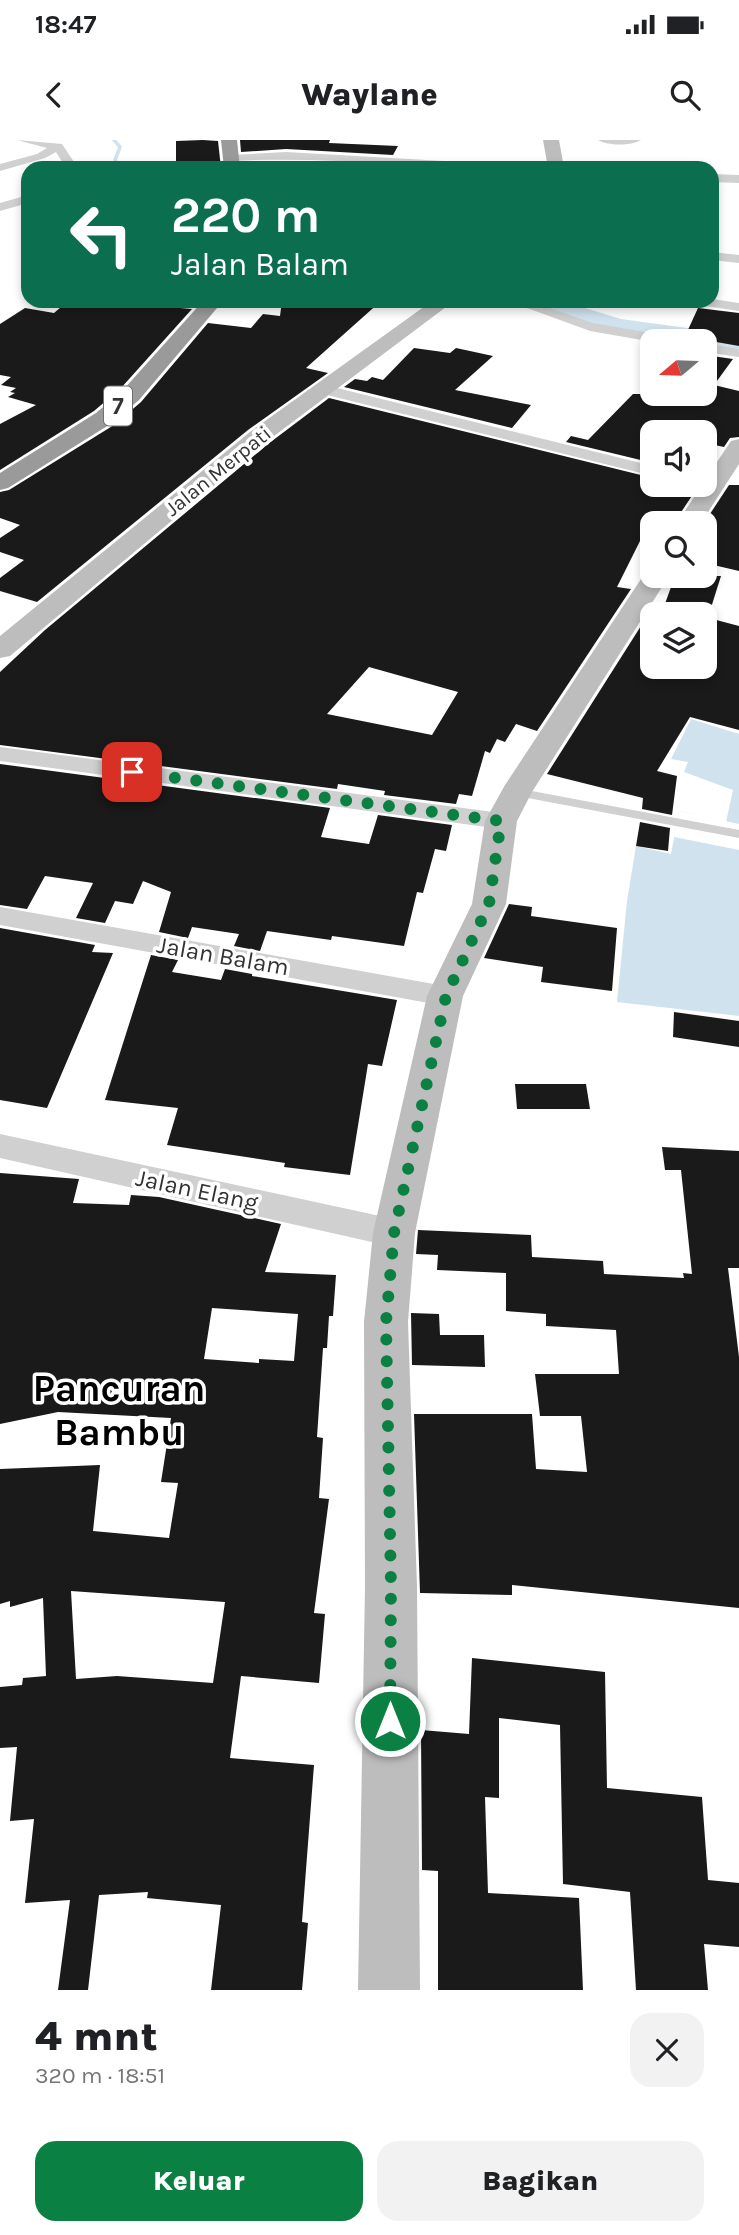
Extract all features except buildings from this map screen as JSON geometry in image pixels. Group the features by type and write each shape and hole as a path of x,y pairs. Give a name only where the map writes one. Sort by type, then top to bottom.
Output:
{"highway":[{"path":"229,140 232,161"},
{"name":"7","path":"0,483 104,418 131,395 207,308"}],"main road":[{"path":"551,140 555,161"},
{"name":"Jalan Merpati","path":"0,650 321,389 434,308"},
{"path":"717,475 739,446"},
{"path":"389,1990 391,1587 386,1322 394,1233 446,996 489,904 508,806 648,588"}],"street":[{"path":"23,140 58,146 68,161"},
{"path":"604,140 635,140"},
{"path":"4,165 41,156 58,146"},
{"path":"246,161 286,155 391,161"},
{"path":"719,178 739,179"},
{"path":"0,207 21,201"},
{"path":"719,257 739,259"},
{"path":"719,304 739,307"},
{"path":"535,308 590,327 640,335"},
{"path":"718,350 739,354"},
{"path":"321,389 640,468"},
{"path":"0,754 508,806"},
{"name":"Jalan Balam","path":"0,916 446,996"},
{"name":"Jalan Elang","path":"0,1146 394,1233"}],"lane":[{"path":"508,806 739,834"}],"water":[{"path":"691,719 739,734 739,1016 617,1002 627,901 636,846 671,854 679,811 726,822 733,790 684,772 688,762 671,759"}],"pier":[{"path":"679,811 739,824 739,850 674,837"}],"waterway":[{"path":"114,140 120,147 116,161"},
{"path":"556,308 618,327 739,344"}],"district":[{"name":"Pancuran Bambu","path":"119,1410"}],"route":[{"path":"132,772 501,821 489,904 446,996 394,1233 386,1322 391,1587 390,1721"}]}
